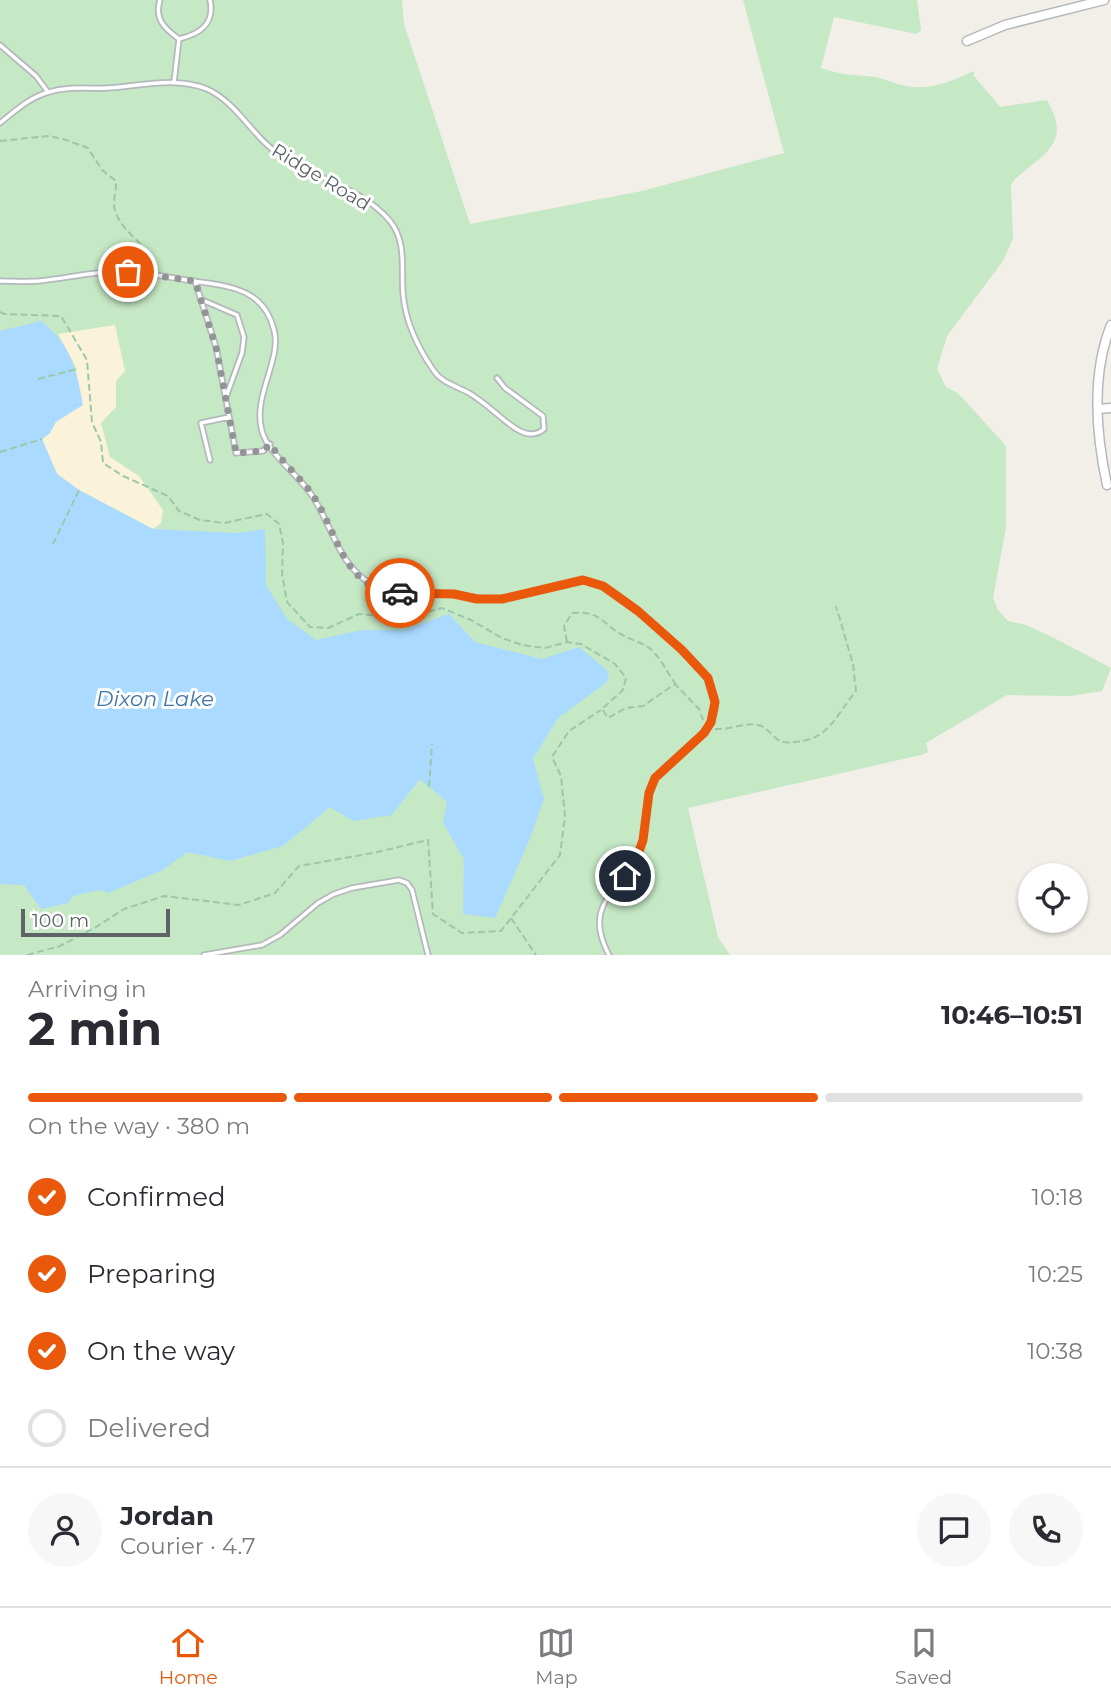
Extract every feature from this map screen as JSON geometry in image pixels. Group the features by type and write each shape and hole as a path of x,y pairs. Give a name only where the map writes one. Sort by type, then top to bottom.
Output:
{"street":[{"path":"967,41 1005,25 1104,0"},
{"path":"1107,485 1098,443 1098,409 1100,365 1111,325"},
{"path":"1098,409 1111,408"}],"lane":[{"path":"160,0 158,15 161,23 179,40"},
{"path":"179,40 200,32 207,26 212,9 210,0"},
{"path":"174,82 179,40"},
{"path":"0,45 36,76 48,92"},
{"name":"Ridge Road","path":"0,123 27,101 67,88 107,88 174,82 206,89 226,101 257,136 281,156 361,196 390,222 404,260 402,294 412,333 435,373 446,382 471,394 514,428 530,435 538,435 544,429 543,416 505,388 497,378"},
{"path":"0,281 36,281 96,273 128,272 235,286 258,300 269,315 275,332 275,343 260,407 262,433 313,495 349,567 379,589 393,593 454,594 477,599 502,599 583,580 603,586 638,611 682,650 708,678 715,702 711,722 655,778 649,793 643,840 636,860 602,907 601,932 609,955"},
{"path":"195,281 216,347 236,453 263,451 270,444"},
{"path":"200,299 237,315 244,337 242,353 225,399"},
{"path":"210,460 201,423 229,416"},
{"path":"204,955 262,945 280,935 334,894 399,880 407,883 412,890 428,954"}],"path":[{"path":"0,141 48,136 88,148 102,170 116,181 117,191 113,201 116,214 153,260 155,275"},
{"path":"38,379 77,369"},
{"path":"0,452 42,439"},
{"path":"53,544 79,490"},
{"path":"707,728 730,730 756,724 788,743 816,738 832,725 856,691 853,664 836,606"},
{"path":"567,642 564,626 572,613 582,612 598,616 618,632 649,648 675,684"},
{"path":"27,955 60,946 124,909 164,895 239,905 275,893 299,866 428,840 432,914 462,933 501,931 560,855 565,816 561,776 552,757 569,731 602,709"},
{"path":"429,786 432,744"},
{"path":"511,917 536,955"}],"green space":[{"path":"0,0 402,0 404,24 470,224 642,191 784,153 743,0 917,0 921,30 917,34 834,17 821,68 915,87 941,84 974,71 974,76 1000,107 1047,100 1052,111 1057,129 1053,144 1011,185 1013,238 1003,261 947,336 937,369 946,387 958,393 1006,446 1006,528 993,598 998,610 1008,621 1026,625 1111,668 1102,691 1071,696 1007,695 926,743 928,752 921,755 688,808 718,937 730,955 0,955"}],"sand":[{"path":"115,325 125,371 116,381 116,407 101,423 110,457 139,476 163,510 161,523 153,529 79,490 57,474 42,439 50,433 77,369 58,334"}],"water":[{"name":"Dixon Lake","path":"41,321 59,339 71,358 83,405 56,422 50,433 42,439 57,474 79,490 153,529 237,533 265,529 266,585 287,619 316,640 362,630 404,630 449,614 475,642 542,659 579,647 609,672 607,682 558,718 533,759 544,799 529,841 495,918 463,914 464,859 443,823 447,802 420,779 392,815 353,821 330,807 283,846 230,861 187,852 163,870 108,893 99,890 73,896 68,903 41,909 24,885 0,884 0,331"}],"way so far":[{"path":"128,272 195,281 216,347 236,453 263,451 270,444 313,495 349,567 379,589 400,593"}],"route":[{"path":"400,593 454,594 477,599 502,599 583,580 603,586 638,611 682,650 708,678 715,695 711,722 704,733 655,778 649,793 643,840 636,860 625,876"}]}
